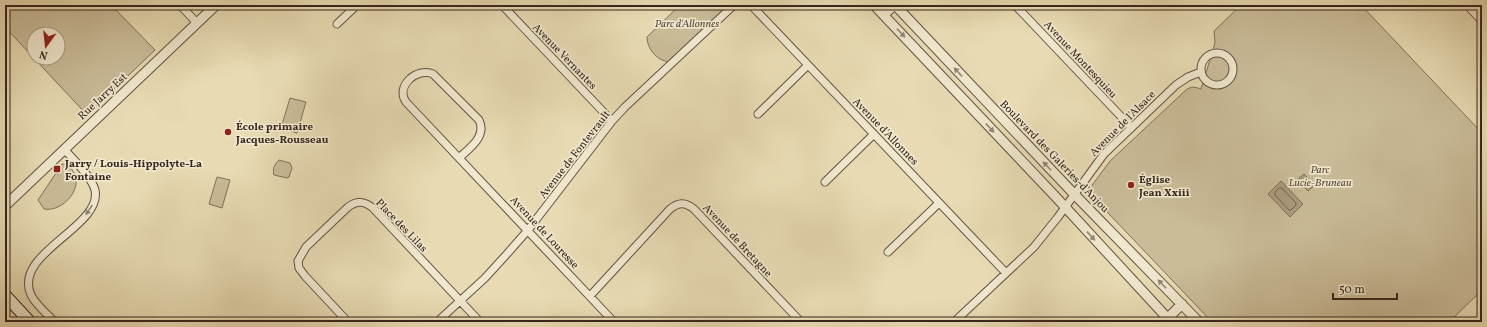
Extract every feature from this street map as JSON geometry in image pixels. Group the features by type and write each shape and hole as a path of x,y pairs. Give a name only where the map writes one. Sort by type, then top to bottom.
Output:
{"main road":[{"path":"5,295 30,322"}],"street":[{"path":"180,5 197,23"},
{"name":"Rue Jarry Est","path":"5,206 216,5"},
{"path":"337,24 357,5"},
{"name":"Avenue Vernantes","path":"502,5 612,121"},
{"name":"Avenue de Fontevrault","path":"437,322 485,278 528,230 612,121 625,107 734,5"},
{"name":"Avenue d'Allonnes","path":"751,5 1006,273"},
{"path":"874,5 1169,320 1182,304"},
{"path":"884,16 896,5"},
{"name":"Boulevard des Galeries-d'Anjou","path":"896,5 1074,194 1199,322"},
{"name":"Avenue Montesquieu","path":"1015,5 1131,127"},
{"path":"1467,5 1482,21"},
{"path":"1211,54 1222,54 1227,56 1233,65 1232,75 1226,83 1220,85 1214,85 1206,81 1201,72 1202,61 1211,54"},
{"path":"758,114 808,65"},
{"name":"Avenue de Louresse","path":"460,158 479,138 482,125 479,120 433,74 427,72 416,74 404,87 404,99 614,322"},
{"name":"Avenue de l'Alsace","path":"954,322 1034,248 1104,154 1176,85 1188,77 1201,72"},
{"path":"825,182 874,134"},
{"path":"55,322 37,303 31,294 29,274 38,261 91,210 96,193 93,183 64,149"},
{"name":"Place des Lilas","path":"348,322 305,276 299,268 298,261 306,247 351,204 360,201 373,208 460,301"},
{"name":"Avenue de Bretagne","path":"590,296 670,210 675,205 682,203 689,205 694,209 801,322"},
{"path":"888,252 940,203"},
{"path":"460,301 480,322"}],"green space":[{"path":"5,5 111,5 155,50 87,115 41,66 66,66 66,26 26,26 26,50 5,27"},
{"name":"Parc d'Allonnes","path":"680,5 731,5 672,64 661,60 652,52 647,37"},
{"name":"Parc Lucie-Bruneau","path":"1241,5 1361,5 1482,133 1482,290 1449,322 1212,322 1089,193 1090,188 1110,161 1186,90 1193,87 1201,89 1215,43 1214,31"},
{"path":"290,98 306,102 297,133 281,128"},
{"path":"279,160 290,163 292,168 289,177 287,178 274,175 274,167"},
{"path":"62,164 66,164 73,171 76,179 72,195 59,206 52,209 44,209 38,200 56,173 58,174"},
{"path":"217,177 230,180 222,208 209,204"}],"water":[{"path":"1304,174 1315,185 1308,191 1297,180"},
{"path":"1281,181 1303,204 1290,217 1268,194"}],"place":[{"name":"École primaire Jacques-Rousseau","path":"228,132"},
{"name":"Jarry / Louis-Hippolyte-La Fontaine","path":"57,169"},
{"name":"Église Jean Xxiii","path":"1131,185"}]}
